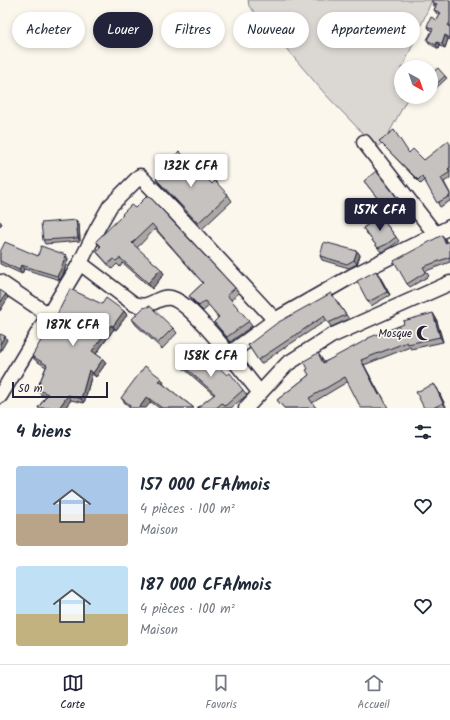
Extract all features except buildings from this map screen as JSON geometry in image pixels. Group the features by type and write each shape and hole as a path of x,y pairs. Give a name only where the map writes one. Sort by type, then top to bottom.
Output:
{"street":[{"path":"364,142 436,235"},
{"path":"0,396 80,262 110,206 140,176 275,320"},
{"path":"229,354 275,320 352,276 450,227"},
{"path":"80,262 134,304 140,306 149,305 161,298 173,298 184,305 198,318 260,393"},
{"path":"0,282 49,315"},
{"path":"246,408 287,364 331,336 450,284"}],"shaded area":[{"path":"248,0 432,0 420,28 420,12 317,12 317,48 411,48 406,60 394,60 394,104 404,104 388,135 377,148 326,95 286,48 309,48 309,12 254,12 249,6"}],"place":[{"name":"Mosque","path":"424,333"}]}
